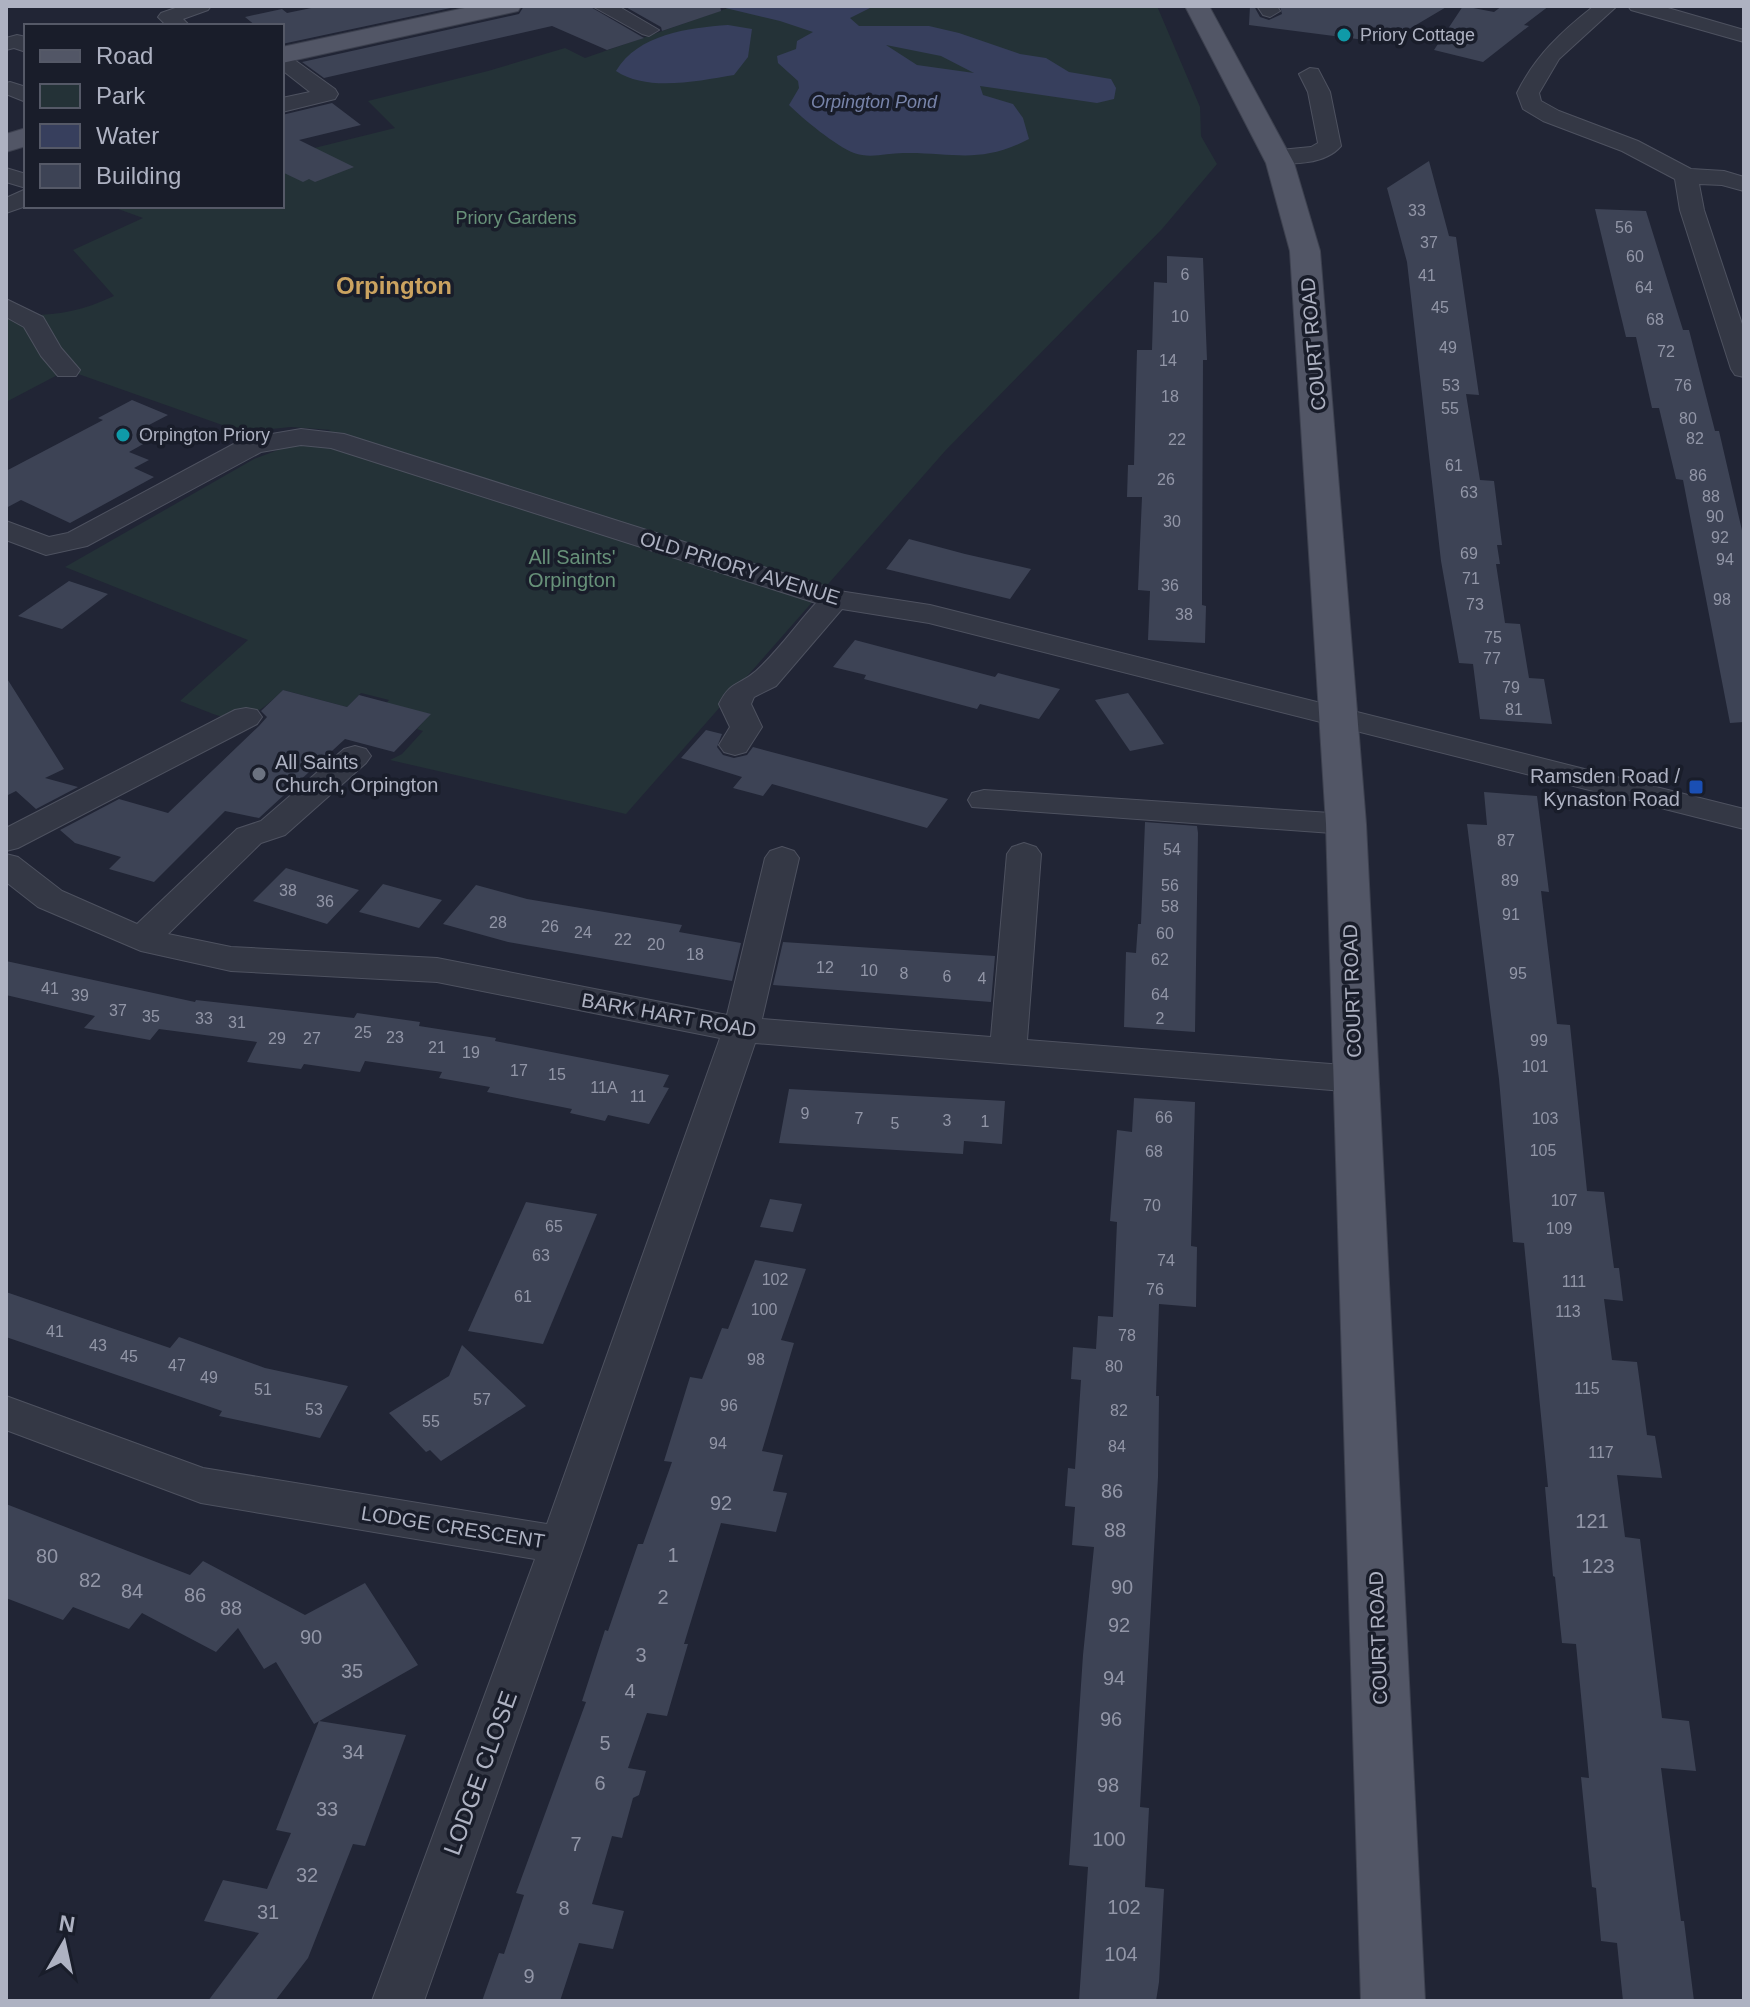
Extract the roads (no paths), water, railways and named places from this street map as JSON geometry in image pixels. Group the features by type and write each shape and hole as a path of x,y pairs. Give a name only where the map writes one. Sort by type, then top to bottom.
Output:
{"main road":[{"path":"284,58 509,6"},
{"name":"COURT ROAD","path":"1197,6 1277,156 1296,209 1305,251 1346,824 1393,2001"}],"street":[{"path":"177,24 168,17 201,6"},
{"path":"602,6 649,30"},
{"path":"1607,6 1563,41 1542,63 1528,93 1531,104 1551,116 1630,146 1686,176 1724,178 1744,184"},
{"path":"1638,6 1744,36"},
{"path":"284,60 327,94 284,105"},
{"path":"1277,156 1316,154 1330,146 1319,82"},
{"path":"1686,176 1692,210 1744,369"},
{"path":"8,308 34,322 50,351 67,370"},
{"name":"OLD PRIORY AVENUE","path":"12,539 46,546 77,540 253,445 276,439 316,437 334,440 835,599 930,614 1744,819"},
{"path":"735,745 746,727 735,704 741,691 765,679 835,599"},
{"path":"6,841 246,717"},
{"path":"141,940 249,836 273,828 355,756"},
{"path":"984,800 1346,824"},
{"path":"1008,1053 1024,854"},
{"name":"LODGE CRESCENT","path":"6,1413 201,1485 562,1545 741,1030 782,858"},
{"name":"BARK HART ROAD","path":"6,865 50,899 141,940 231,959 437,970 741,1030 1356,1079"},
{"name":"LODGE CLOSE","path":"398,2001 562,1545"}],"water":[{"name":"Orpington Pond","path":"717,6 874,6 850,18 859,26 929,26 1020,54 1046,58 1069,72 1111,79 1116,88 1114,99 1097,103 980,86 983,95 1013,104 1023,118 1029,139 981,155 860,155 829,138 789,105 799,88 798,81 778,63 777,56 796,49 797,41 813,32","holes":["886,45 941,56 974,73 917,65"]},
{"path":"728,25 752,29 748,57 734,75 657,83 616,71 637,49 665,35"}],"place":[{"name":"Priory Cottage","path":"1344,35"},
{"name":"Orpington Priory","path":"123,435"},
{"name":"All Saints Church, Orpington","path":"259,774"},
{"name":"Ramsden Road / Kynaston Road","path":"1696,787"}],"district":[{"name":"Orpington","path":"394,285"}],"park label":[{"name":"Priory Gardens","path":"516,218"},
{"name":"All Saints' Orpington","path":"572,568"}]}
